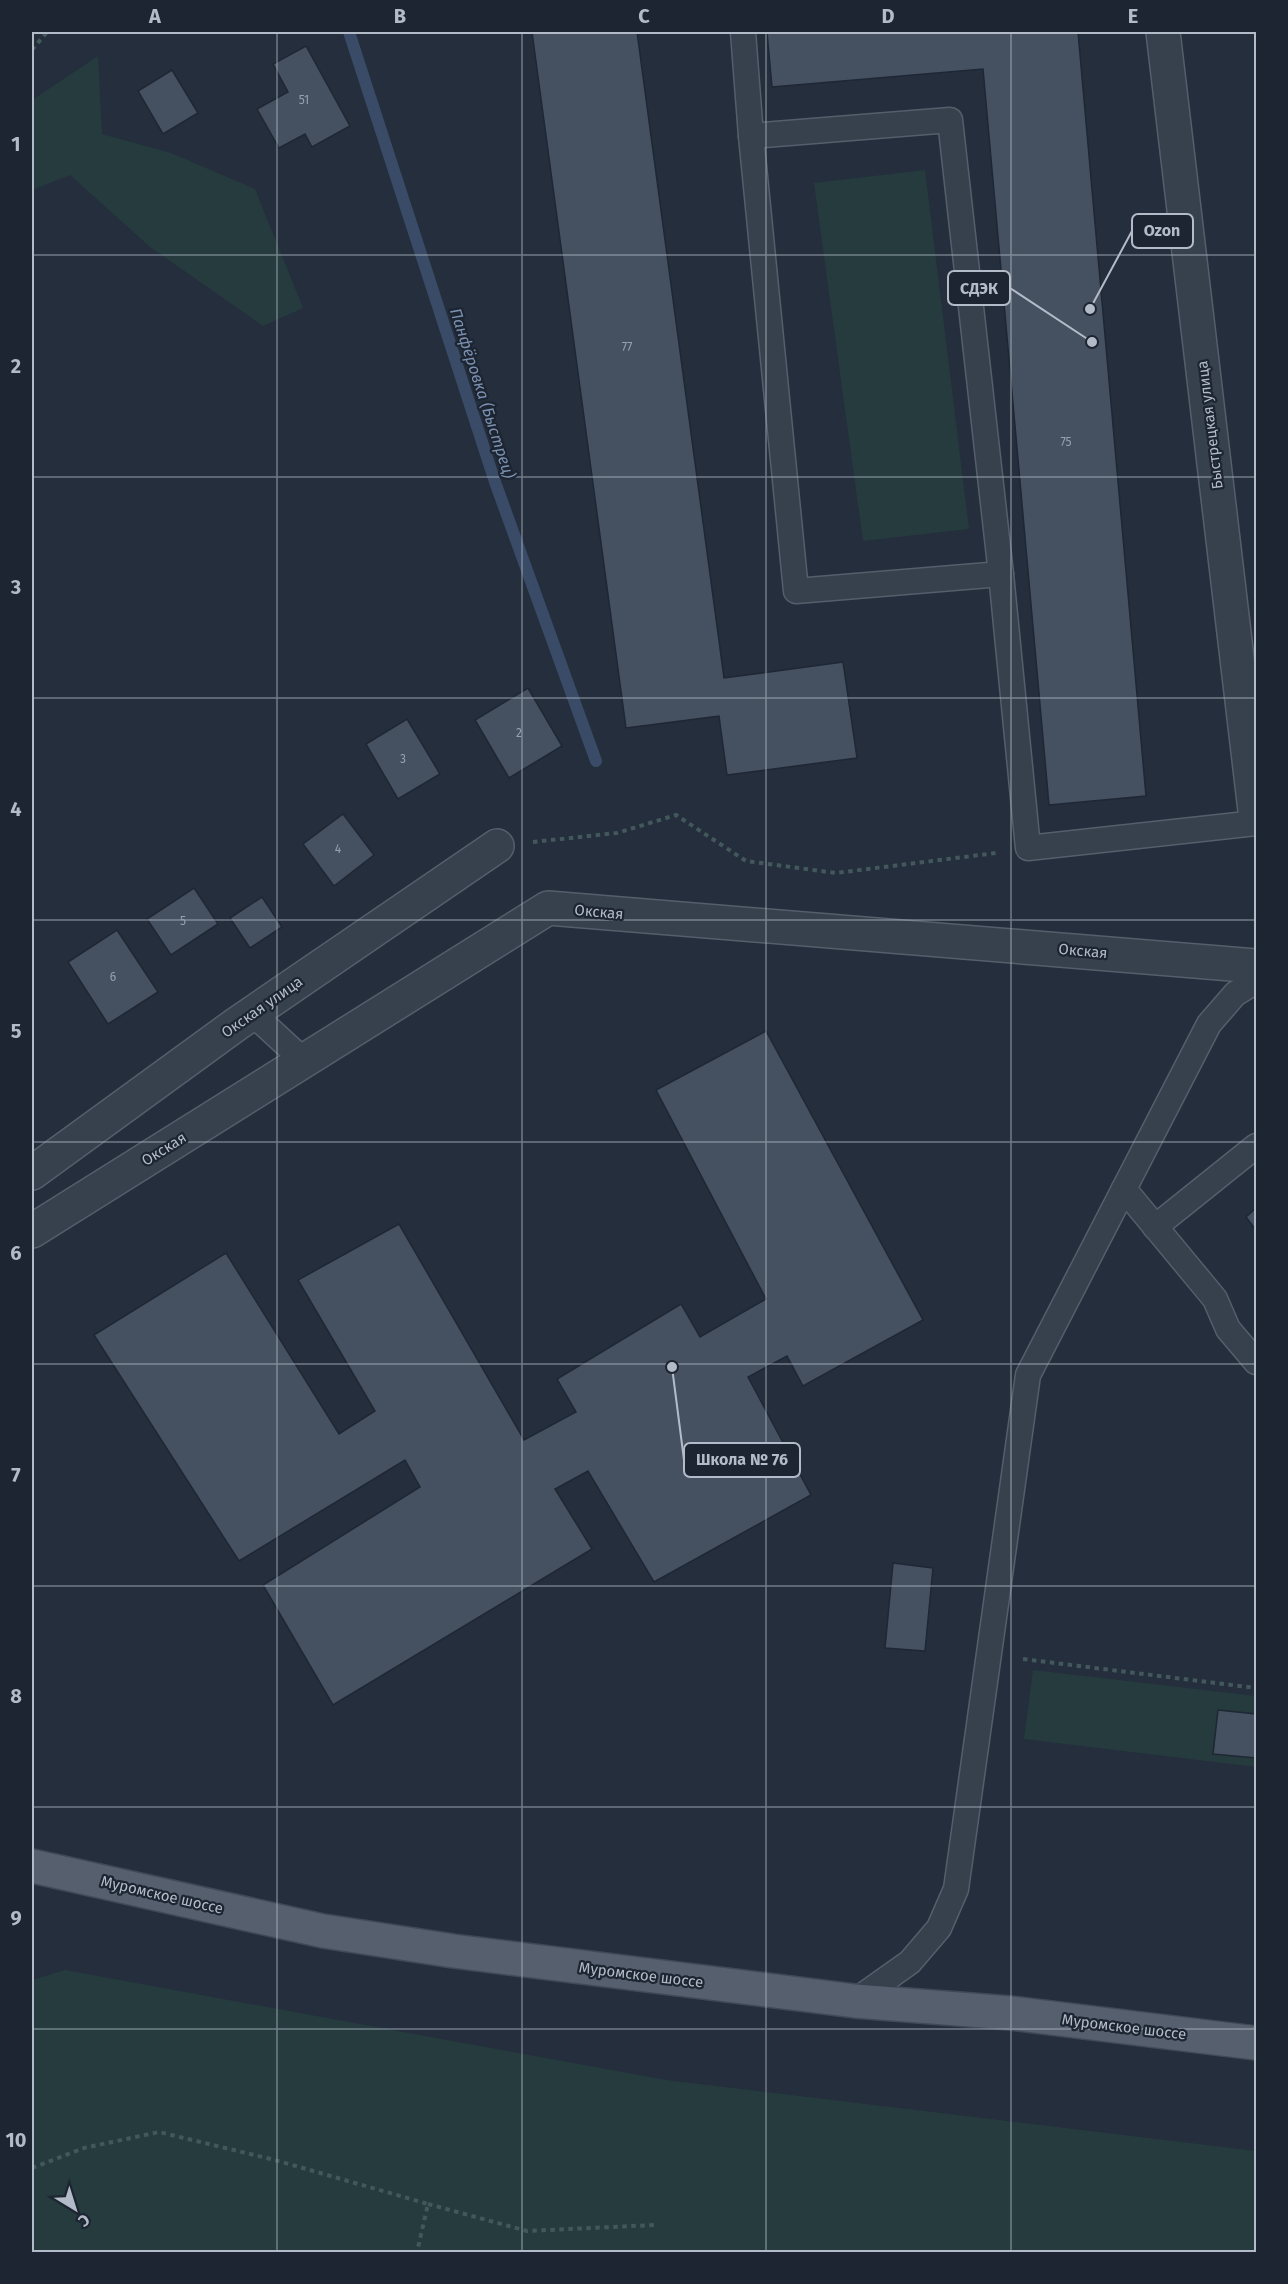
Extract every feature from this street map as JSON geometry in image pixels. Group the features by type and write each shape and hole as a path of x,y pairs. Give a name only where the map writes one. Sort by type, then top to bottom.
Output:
{"main road":[{"name":"Муромское шоссе","path":"32,1866 324,1931 500,1957 855,2001 1010,2013 1257,2043"}],"street":[{"name":"Быстрецкая улица","path":"1163,32 1257,821"},
{"name":"Окская улица","path":"32,1173 252,1013 497,846"},
{"name":"Окская","path":"32,1232 548,908 1257,966"}],"lane":[{"path":"743,32 751,136 796,591 1001,574"},
{"path":"751,136 950,120 1001,574 1028,848 1257,821"},
{"path":"855,2001 910,1962 939,1928 956,1889 1028,1375 1209,1023 1235,994 1257,981"},
{"path":"252,1013 304,1061"},
{"path":"1155,1227 1257,1146"},
{"path":"1124,1189 1215,1299 1228,1329 1257,1362"}],"path":[{"path":"32,50 47,32"},
{"path":"497,846 617,833 676,815 746,861 836,873 1028,848"},
{"path":"1023,1659 1257,1688"},
{"path":"32,2168 84,2148 159,2132 275,2160 527,2231 654,2225"},
{"path":"417,2253 428,2204"}],"green space":[{"path":"98,56 102,134 171,153 255,189 303,308 263,326 150,247 70,175 32,190 32,100"},
{"path":"925,170 969,529 863,541 814,183"},
{"path":"1033,1670 1256,1696 1256,1767 1024,1739"},
{"path":"65,1970 666,2080 1256,2151 1256,2252 32,2252 32,1980"}],"building":[{"path":"532,32 637,32 724,678 843,662 857,758 727,775 719,716 626,728"},
{"path":"767,32 1078,32 1146,796 1049,805 983,69 772,87"},
{"path":"306,46 350,126 312,147 305,134 279,148 257,109 288,92 273,64"},
{"path":"172,70 198,113 163,134 138,91"},
{"path":"528,688 562,746 509,778 475,720"},
{"path":"407,719 440,774 398,799 366,744"},
{"path":"343,814 374,855 334,886 303,844"},
{"path":"194,888 218,924 171,955 147,919"},
{"path":"262,897 282,927 250,948 230,918"},
{"path":"117,930 158,992 108,1024 68,962"},
{"path":"766,1031 923,1320 803,1386 787,1356 748,1377 811,1495 654,1582 588,1471 555,1489 592,1549 333,1705 263,1585 420,1487 405,1460 239,1561 94,1335 226,1253 339,1434 375,1411 298,1280 399,1224 524,1440 576,1412 557,1379 681,1304 700,1337 766,1299 656,1090"},
{"path":"1256,1208 1256,1230 1246,1217"},
{"path":"893,1563 933,1568 925,1651 885,1648"},
{"path":"1218,1710 1256,1714 1256,1758 1213,1754"}],"waterway":[{"name":"Панфёровка (Быстрец)","path":"349,32 495,482 596,761"}],"place":[{"name":"Ozon","path":"1090,309"},
{"name":"СДЭК","path":"1092,342"},
{"name":"Школа № 76","path":"672,1367"}]}
